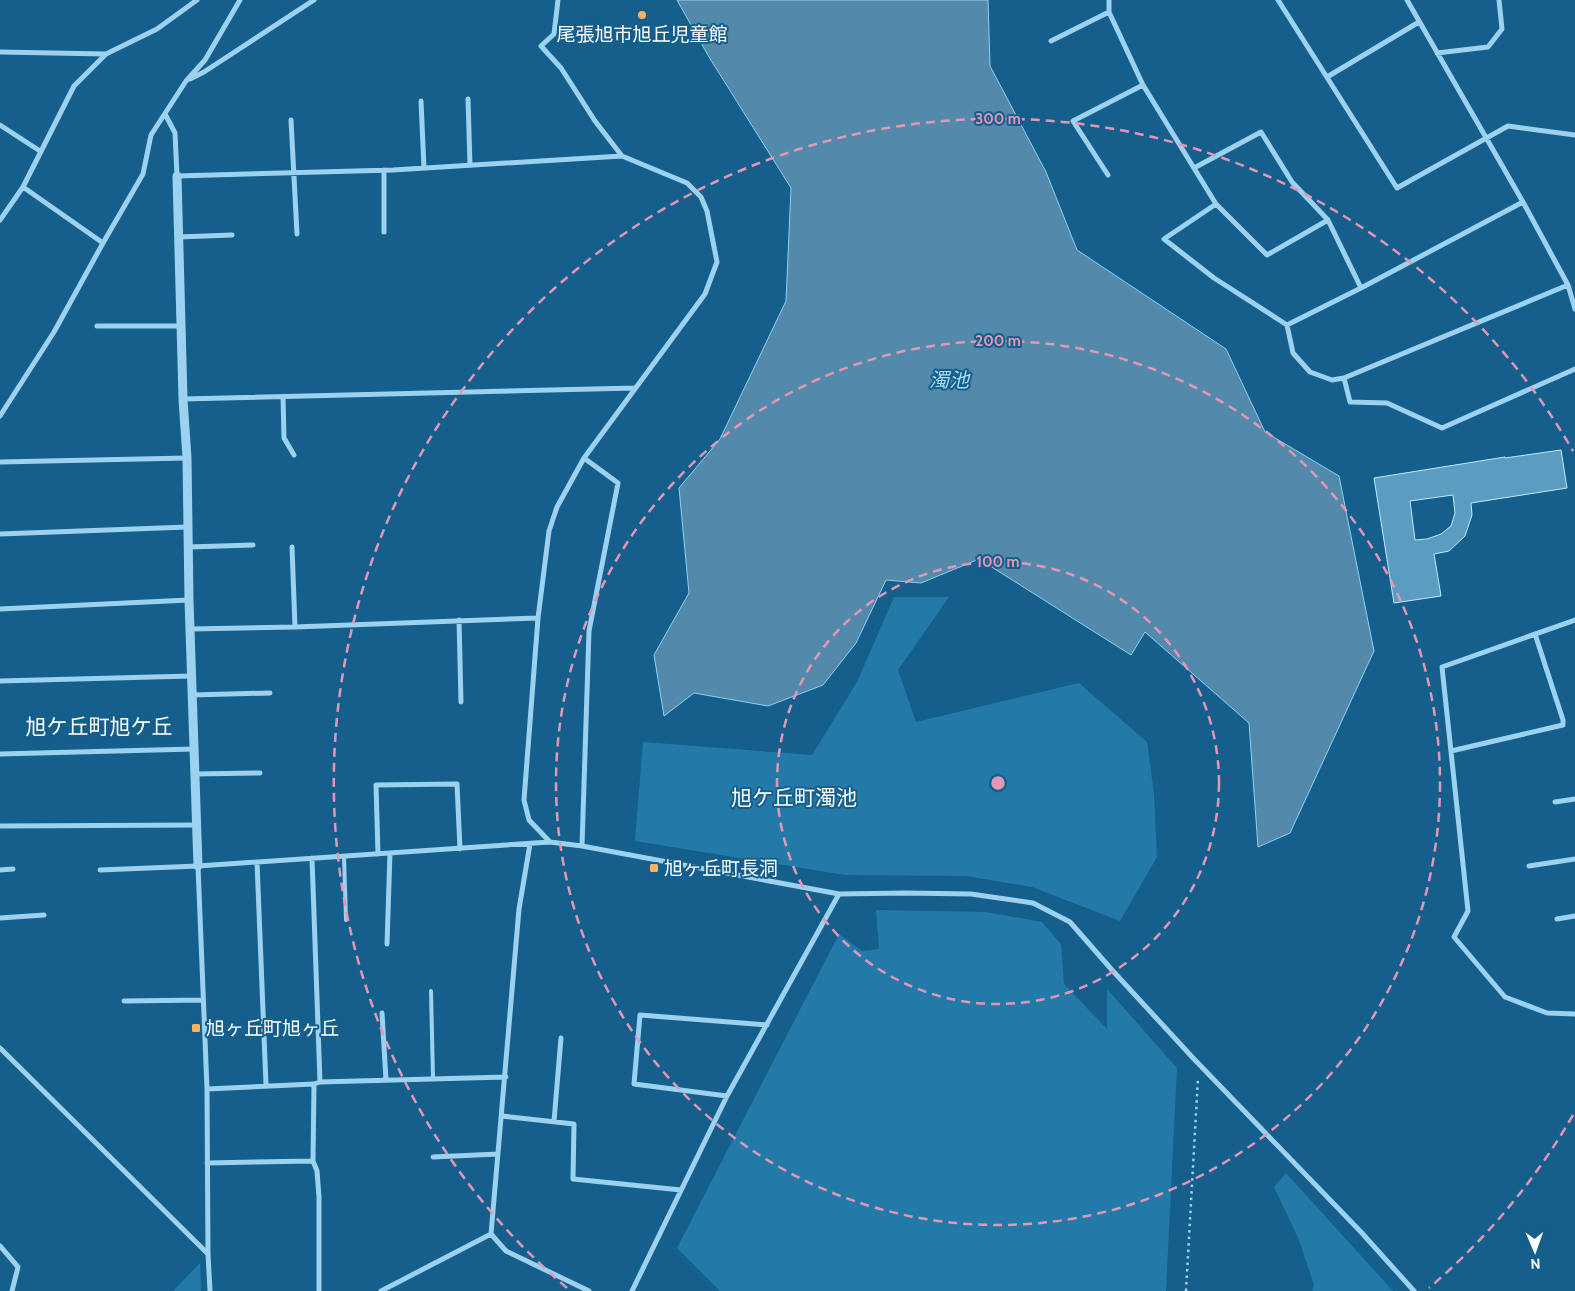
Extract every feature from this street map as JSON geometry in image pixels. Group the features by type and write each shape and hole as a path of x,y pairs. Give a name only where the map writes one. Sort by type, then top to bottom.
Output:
{"street":[{"path":"0,220 23,187 40,150 74,86 106,54 156,29 197,0"},
{"path":"0,416 54,332 102,243 143,174 151,135 186,81 205,60 240,0"},
{"path":"186,81 204,72 314,0"},
{"path":"558,0 554,34 541,46 561,68 595,121 622,156"},
{"path":"1109,0 1109,12 1143,85 1216,204 1268,255 1328,220"},
{"path":"1278,0 1397,188 1485,137 1508,126 1575,135"},
{"path":"1407,0 1568,285 1575,309"},
{"path":"1437,53 1488,48 1502,29 1499,0"},
{"path":"1051,41 1109,12"},
{"path":"1326,77 1419,22"},
{"path":"0,52 106,54"},
{"path":"1108,175 1073,121 1143,85"},
{"path":"468,99 470,165"},
{"path":"421,101 424,168"},
{"path":"164,114 175,133 177,176 183,399 187,458 187,548 191,676 207,1089 210,1291"},
{"path":"290,120 297,234"},
{"path":"0,125 40,150"},
{"path":"1194,168 1261,132 1292,182 1328,220 1361,288"},
{"path":"177,176 384,170 622,156 687,183 700,197 707,211 717,262 705,294 584,458 557,507 549,531 538,618 524,800 529,820 550,842"},
{"path":"384,170 384,232"},
{"path":"23,187 102,243"},
{"path":"1287,325 1361,288 1522,202"},
{"path":"1216,204 1164,239 1214,278 1287,325 1293,353 1310,372 1332,380 1344,378 1568,285"},
{"path":"178,237 232,235"},
{"path":"97,326 181,326"},
{"path":"1344,378 1350,402 1388,403 1442,428 1575,369"},
{"path":"183,399 635,388"},
{"path":"283,397 284,438 294,455"},
{"path":"0,462 187,458"},
{"path":"582,846 589,631 618,483 584,458"},
{"path":"0,534 187,527"},
{"path":"187,548 253,546"},
{"path":"292,547 295,627"},
{"path":"0,609 189,600"},
{"path":"191,629 538,618"},
{"path":"458,620 461,702"},
{"path":"1575,620 1442,668 1468,912 1454,937 1505,997 1547,1013 1575,1014"},
{"path":"1451,752 1563,725 1535,634"},
{"path":"0,681 191,676"},
{"path":"192,695 270,693"},
{"path":"0,754 194,749"},
{"path":"195,774 260,773"},
{"path":"378,854 376,785 457,784 460,849"},
{"path":"1555,802 1575,799"},
{"path":"0,826 197,826"},
{"path":"100,870 198,866 550,842 582,846 839,894 906,892 970,894 1033,903 1070,922 1194,1059 1361,1232 1414,1291"},
{"path":"530,844 519,909 491,1234 506,1251 589,1291"},
{"path":"387,944 390,853"},
{"path":"312,858 320,1082"},
{"path":"1529,866 1575,859"},
{"path":"257,862 266,1085"},
{"path":"0,870 13,869"},
{"path":"632,1291 728,1096 839,894"},
{"path":"0,918 44,915"},
{"path":"1557,919 1575,916"},
{"path":"124,1001 203,1000"},
{"path":"382,1013 386,1080"},
{"path":"728,1096 634,1084 640,1014 767,1025"},
{"path":"554,1122 561,1038"},
{"path":"0,1048 208,1254"},
{"path":"207,1089 314,1084 320,1082 506,1077"},
{"path":"314,1084 313,1161 317,1172 318,1188 319,1291"},
{"path":"502,1116 574,1124 573,1179 681,1190"},
{"path":"433,1157 498,1154"},
{"path":"207,1162 313,1161"},
{"path":"381,1291 491,1234"},
{"path":"0,1246 18,1267 12,1291"}],"lane":[{"path":"344,856 346,920"},
{"path":"431,991 433,1078"}],"path":[{"path":"1186,1291 1199,1079 1194,1059"}],"shaded area":[{"path":"894,597 949,597 898,670 916,722 1079,683 1147,742 1154,794 1157,857 1120,921 1032,887 966,876 845,875 635,841 643,742 812,755 857,682"},
{"path":"876,910 986,912 1042,922 1061,944 1064,984 1107,1029 1107,989 1177,1068 1166,1291 720,1291 677,1248 839,934 862,951 879,949"},
{"path":"1286,1173 1393,1291 1312,1291 1314,1285 1299,1240 1274,1187"},
{"path":"200,1263 201,1291 173,1291"}],"water":[{"name":"濁池","path":"677,0 988,0 990,66 1046,172 1077,250 1226,349 1265,432 1339,476 1374,651 1290,833 1258,847 1249,723 1145,632 1131,655 979,559 921,583 886,580 856,643 823,685 768,706 694,693 664,716 654,655 689,593 679,488 720,439 786,301 791,188 709,57"}],"building":[{"path":"1561,450 1567,488 1471,503 1472,515 1465,536 1449,551 1434,554 1441,596 1394,603 1374,478","holes":["1453,495 1455,513 1451,526 1441,534 1427,539 1415,540 1410,501"]}],"place":[{"name":"尾張旭市旭丘児童館","path":"642,15"},
{"name":"旭ヶ丘町長洞","path":"654,868"},
{"name":"旭ヶ丘町旭ヶ丘","path":"196,1028"}],"district":[{"name":"旭ケ丘町旭ケ丘","path":"99,726"},
{"name":"旭ケ丘町濁池","path":"794,797"}]}
